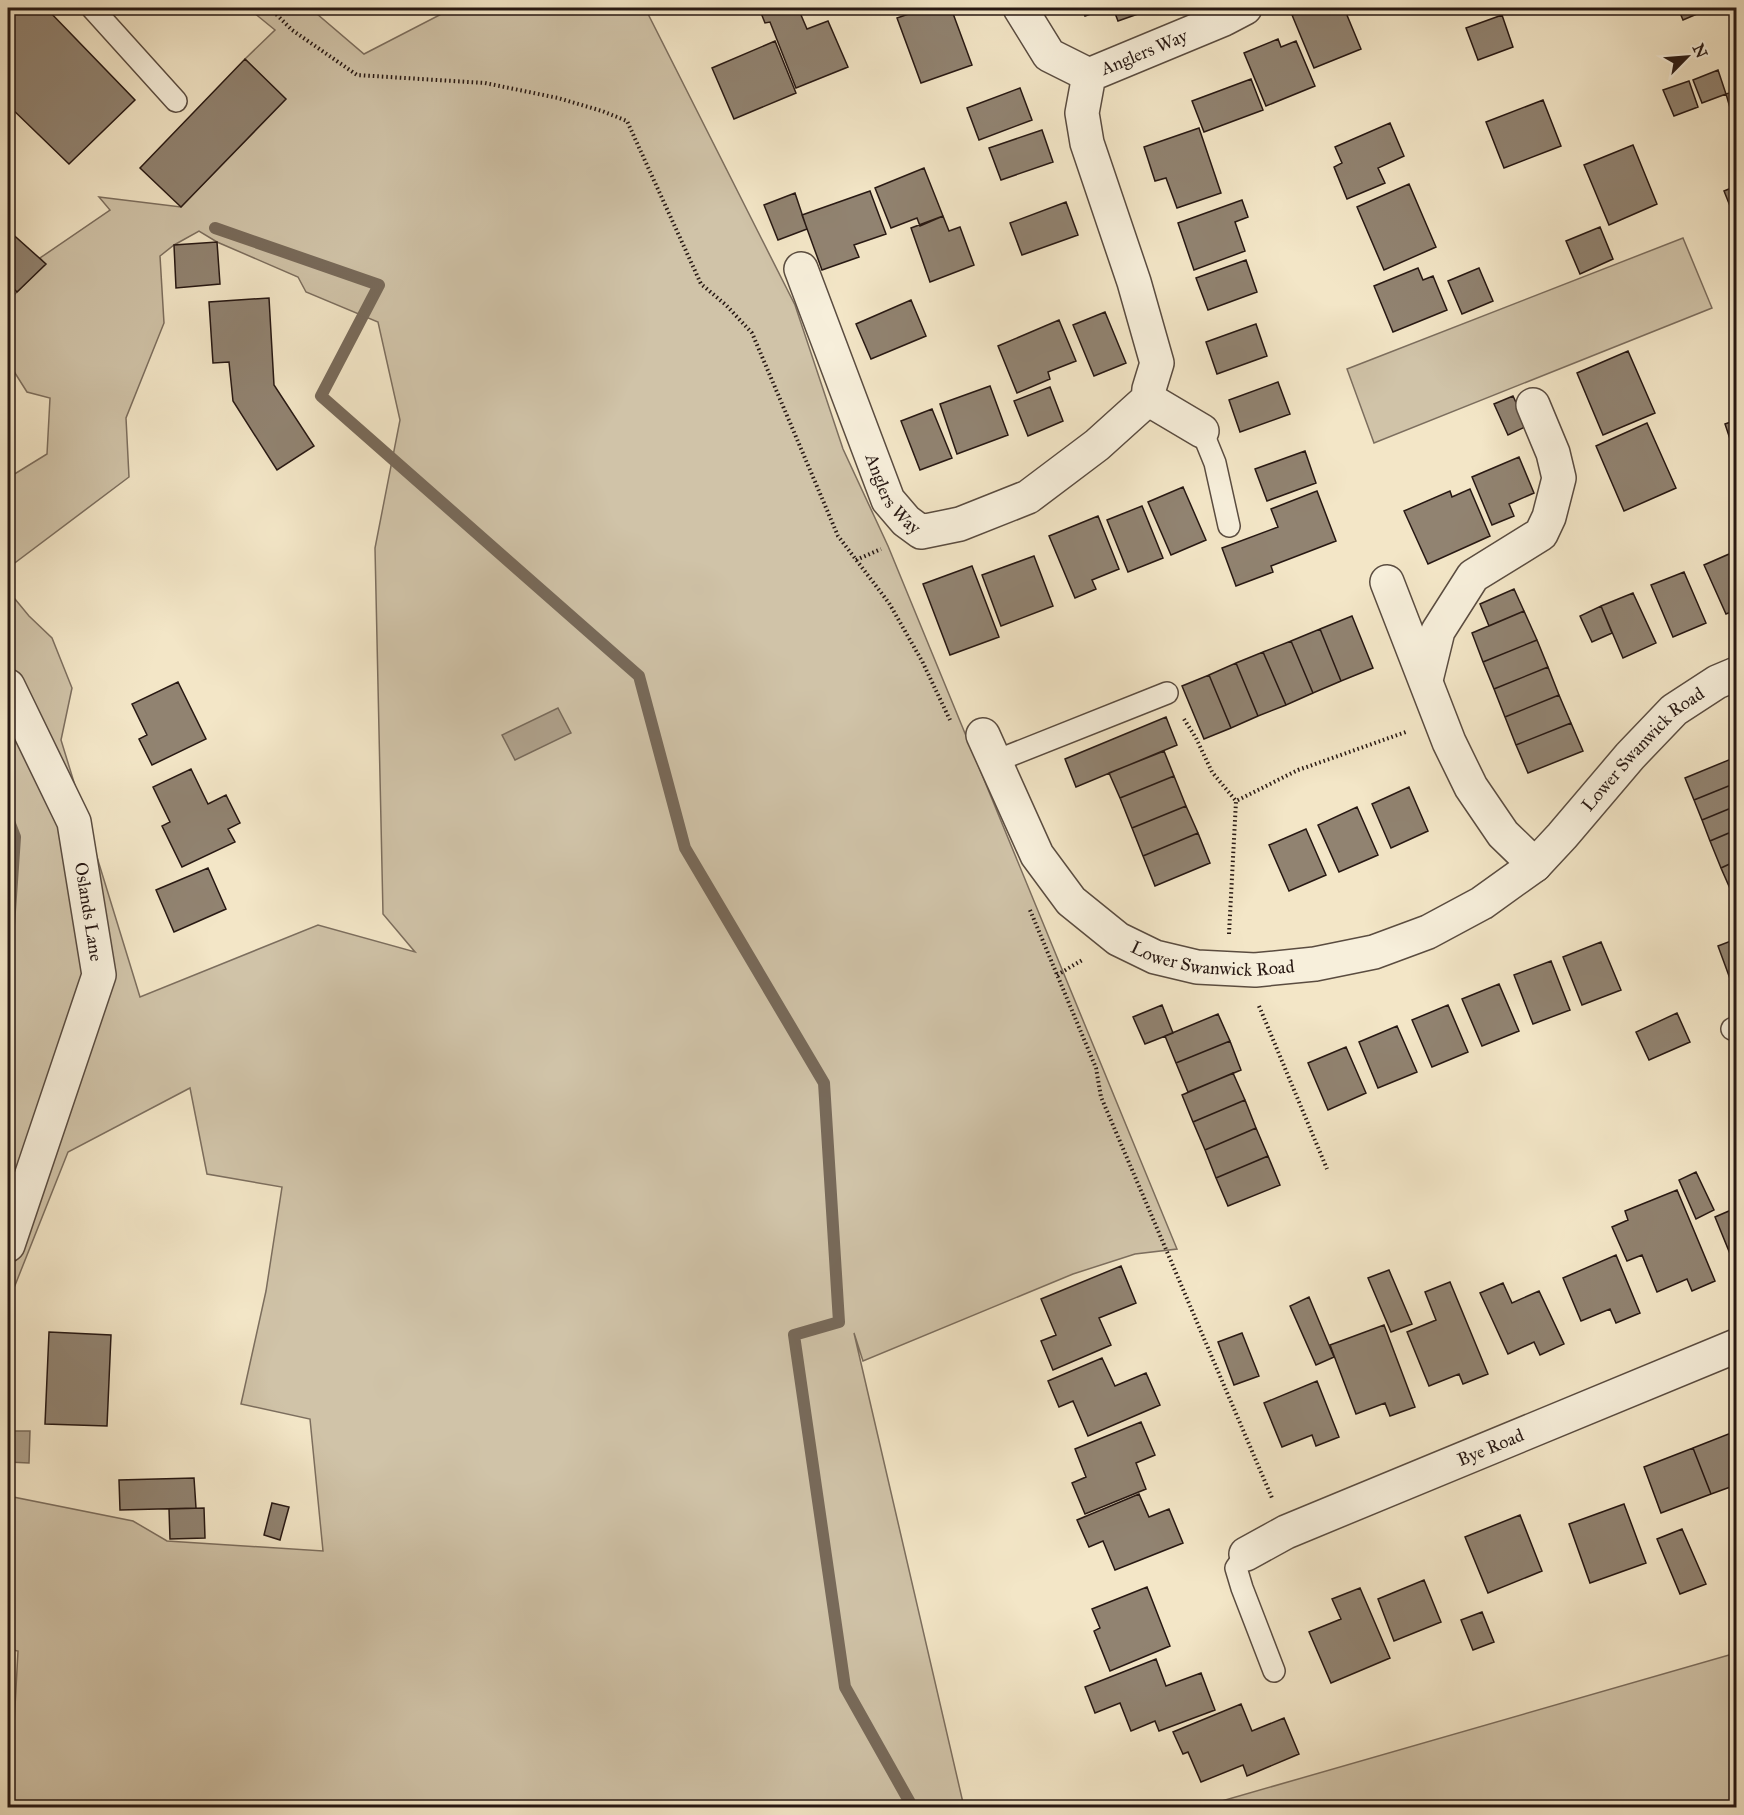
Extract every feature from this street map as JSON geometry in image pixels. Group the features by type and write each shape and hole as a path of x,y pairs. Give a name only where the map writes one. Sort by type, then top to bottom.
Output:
{"street":[{"path":"1020,8 1048,55 1089,75"},
{"name":"Anglers Way","path":"801,268 888,500 906,521 921,532 960,524 1028,497 1097,445 1148,399 1157,363 1134,282 1087,143 1082,113 1089,75 1224,19 1245,8"},
{"path":"1148,399 1202,431"},
{"path":"1426,680 1438,631 1473,576 1541,534 1549,517 1558,478 1553,453 1533,405"},
{"path":"1387,582 1449,742 1471,787 1503,834 1535,865"},
{"name":"Lower Swanwick Road","path":"990,748 1037,855 1071,901 1118,939 1155,957 1197,967 1255,970 1315,964 1374,952 1428,932 1482,903 1535,865 1630,756 1674,710 1717,682 1737,674"},
{"name":"Oslands Lane","path":"8,686 74,822 99,975 8,1245"},
{"name":"Bye Road","path":"1246,1554 1286,1532 1737,1346"}],"lane":[{"path":"92,8 176,101"},
{"path":"1202,431 1215,463 1228,526"},
{"path":"990,748 1167,693"},
{"path":"1246,1554 1236,1568 1274,1671"}],"path":[{"path":"270,8 292,30 357,75 485,83 558,98 627,121 701,284 726,305 752,333 838,536 889,603 922,661 951,723"},
{"path":"1167,693 1196,738 1212,772 1236,801 1235,969 1327,1169"},
{"path":"1236,801 1298,770 1441,720"},
{"path":"1029,909 1096,1068 1101,1097 1286,1532"}],"shaded area":[{"path":"248,8 310,8 364,54 453,8 645,8 795,305 843,449 888,546 1177,1249 1135,1254 1073,1274 863,1361 854,1333 964,1807 8,1807 8,1745 13,1744 18,1651 8,1649 8,1496 133,1521 167,1541 323,1551 310,1419 241,1404 266,1291 282,1187 207,1174 190,1088 68,1152 8,1303 8,599 15,599 52,638 72,688 61,740 140,997 318,925 415,952 383,914 375,548 400,420 378,322 306,292 298,277 217,242 199,231 174,245 160,256 164,323 126,418 129,477 8,568 8,478 47,454 50,398 27,392 8,362 8,301 45,264 40,258 110,210 99,197 181,207 285,99 245,59 275,30"},
{"path":"1683,238 1712,308 1374,443 1347,369"},
{"path":"558,708 571,733 515,760 502,735"},
{"path":"8,1431 30,1431 29,1463 8,1462"},
{"path":"1736,1653 1736,1807 1201,1807"}],"building":[{"path":"8,8 46,8 135,100 69,164 8,105"},
{"path":"166,8 178,8 172,13"},
{"path":"759,8 798,8 807,29 828,21 848,67 796,88 770,22 765,23"},
{"path":"926,8 951,8 972,65 921,83 897,18"},
{"path":"1082,8 1108,8 1085,16"},
{"path":"1113,8 1155,8 1118,21"},
{"path":"1310,8 1327,8 1329,13 1344,8 1361,49 1314,68 1292,15"},
{"path":"1678,8 1711,8 1683,20"},
{"path":"1502,15 1513,47 1478,60 1466,28"},
{"path":"1278,39 1281,47 1296,41 1315,86 1266,106 1244,53"},
{"path":"775,41 796,93 734,119 712,68"},
{"path":"245,59 286,99 181,207 140,168"},
{"path":"1718,70 1726,94 1702,103 1693,80"},
{"path":"1251,79 1263,110 1204,132 1192,101"},
{"path":"1689,81 1698,107 1674,116 1663,90"},
{"path":"1020,88 1032,120 979,140 967,108"},
{"path":"1736,91 1736,117 1733,118 1726,94"},
{"path":"1543,100 1561,146 1504,168 1486,122"},
{"path":"1390,123 1404,156 1378,168 1385,183 1347,199 1334,167 1342,163 1335,147"},
{"path":"1199,128 1221,193 1177,208 1166,178 1155,181 1144,147"},
{"path":"1042,130 1053,162 1001,180 989,148"},
{"path":"1633,145 1657,204 1609,225 1584,165"},
{"path":"924,168 943,216 920,226 917,218 891,228 875,188"},
{"path":"1409,184 1436,247 1384,270 1357,207"},
{"path":"1736,186 1736,221 1724,191"},
{"path":"870,191 886,234 854,245 859,257 822,270 802,215"},
{"path":"795,193 807,229 778,240 764,205"},
{"path":"1242,200 1248,217 1235,222 1245,251 1194,270 1178,223"},
{"path":"1066,202 1078,235 1022,255 1010,223"},
{"path":"943,216 949,231 960,227 974,265 930,282 911,228"},
{"path":"1600,227 1613,259 1580,274 1566,241"},
{"path":"8,230 46,264 17,292 8,283"},
{"path":"217,242 220,284 176,288 174,245"},
{"path":"1246,260 1257,292 1208,310 1196,278"},
{"path":"1418,268 1423,280 1433,276 1447,310 1393,332 1374,286"},
{"path":"1479,268 1493,301 1462,314 1448,281"},
{"path":"269,298 274,385 314,446 277,470 233,401 229,362 213,363 209,302"},
{"path":"911,300 926,336 871,359 856,324"},
{"path":"1105,312 1126,363 1094,376 1073,325"},
{"path":"1059,320 1076,361 1048,372 1050,379 1017,393 998,346"},
{"path":"1256,324 1267,356 1217,374 1206,342"},
{"path":"1628,351 1655,413 1603,435 1577,373"},
{"path":"1278,382 1290,414 1240,432 1229,400"},
{"path":"990,386 1008,435 957,454 940,404"},
{"path":"1050,387 1063,421 1028,436 1014,401"},
{"path":"1513,396 1527,426 1508,435 1494,404"},
{"path":"932,409 952,458 920,470 901,421"},
{"path":"1736,420 1736,457 1725,424"},
{"path":"1647,423 1676,488 1624,511 1596,446"},
{"path":"1305,451 1316,483 1267,501 1255,469"},
{"path":"1519,457 1534,493 1509,504 1514,516 1492,525 1472,477"},
{"path":"1183,487 1206,540 1171,555 1148,502"},
{"path":"1470,489 1490,536 1428,564 1404,511 1450,491 1452,497"},
{"path":"1317,491 1336,541 1271,566 1273,572 1236,586 1222,548 1278,527 1271,509"},
{"path":"1142,506 1163,558 1128,572 1107,520"},
{"path":"1098,516 1119,569 1092,580 1096,589 1075,598 1049,536"},
{"path":"1736,551 1736,610 1726,614 1704,565"},
{"path":"1034,556 1053,606 1001,626 982,575"},
{"path":"972,566 999,637 950,655 923,584"},
{"path":"1684,572 1706,623 1673,637 1651,585"},
{"path":"1514,589 1524,611 1489,626 1480,604"},
{"path":"1633,593 1656,643 1623,658 1601,606"},
{"path":"1601,606 1612,633 1592,642 1580,616"},
{"path":"1524,611 1537,640 1483,662 1472,633"},
{"path":"1352,616 1373,668 1341,681 1320,629"},
{"path":"1320,629 1341,681 1313,693 1291,641"},
{"path":"1537,640 1548,667 1494,689 1483,662"},
{"path":"1291,641 1313,693 1286,705 1263,652"},
{"path":"1263,652 1286,705 1258,716 1236,663"},
{"path":"1236,663 1258,716 1231,728 1209,675"},
{"path":"1548,667 1559,695 1505,717 1494,689"},
{"path":"1209,675 1231,728 1204,739 1182,686"},
{"path":"178,682 206,739 152,765 139,739 147,735 132,704"},
{"path":"1559,695 1571,723 1516,745 1505,717"},
{"path":"1166,717 1177,745 1076,787 1065,759"},
{"path":"1571,723 1583,751 1528,773 1516,745"},
{"path":"1164,751 1174,776 1120,798 1109,773"},
{"path":"1736,757 1736,783 1694,800 1685,778"},
{"path":"191,769 208,804 226,795 240,823 228,829 235,842 182,867 162,826 170,822 153,787"},
{"path":"1174,776 1186,806 1132,828 1120,798"},
{"path":"1736,783 1736,806 1702,820 1694,800"},
{"path":"1409,787 1428,831 1391,848 1372,804"},
{"path":"1186,806 1198,833 1143,856 1132,828"},
{"path":"1736,806 1736,830 1710,841 1702,820"},
{"path":"1357,807 1378,855 1339,872 1318,825"},
{"path":"1306,829 1326,875 1289,891 1269,845"},
{"path":"1736,830 1736,861 1721,868 1710,841"},
{"path":"1198,833 1210,863 1155,886 1143,856"},
{"path":"1736,861 1736,891 1732,893 1721,868"},
{"path":"208,868 226,909 174,932 156,890"},
{"path":"1736,939 1736,995 1718,946"},
{"path":"1601,942 1621,990 1582,1005 1563,957"},
{"path":"1551,961 1570,1010 1533,1024 1514,975"},
{"path":"1499,984 1519,1031 1482,1046 1462,999"},
{"path":"1162,1005 1173,1033 1145,1044 1133,1017"},
{"path":"1448,1005 1468,1052 1432,1067 1412,1020"},
{"path":"1677,1013 1690,1042 1649,1060 1636,1032"},
{"path":"1218,1014 1230,1041 1176,1063 1165,1036"},
{"path":"1397,1026 1417,1072 1378,1088 1359,1042"},
{"path":"1230,1041 1241,1070 1188,1092 1176,1063"},
{"path":"1346,1047 1366,1093 1328,1110 1308,1063"},
{"path":"1233,1073 1245,1100 1193,1122 1182,1095"},
{"path":"1245,1100 1256,1128 1205,1150 1193,1122"},
{"path":"1256,1128 1268,1156 1216,1178 1205,1150"},
{"path":"1268,1156 1280,1185 1228,1206 1216,1178"},
{"path":"1696,1172 1714,1210 1696,1219 1679,1180"},
{"path":"1677,1190 1715,1281 1692,1291 1687,1279 1657,1292 1642,1255 1627,1261 1612,1227 1628,1220 1625,1211"},
{"path":"1736,1208 1736,1259 1733,1261 1715,1217"},
{"path":"1616,1255 1640,1313 1616,1323 1610,1309 1581,1321 1563,1278"},
{"path":"1121,1266 1136,1303 1099,1318 1111,1345 1053,1370 1041,1341 1056,1335 1041,1299"},
{"path":"1389,1270 1412,1324 1391,1332 1368,1278"},
{"path":"1450,1282 1488,1374 1463,1384 1459,1374 1429,1386 1407,1332 1436,1320 1425,1292"},
{"path":"1503,1283 1512,1303 1539,1291 1564,1344 1540,1355 1534,1342 1508,1354 1480,1293"},
{"path":"1309,1297 1334,1357 1316,1365 1290,1306"},
{"path":"1384,1325 1415,1407 1390,1416 1385,1403 1356,1414 1330,1345"},
{"path":"49,1332 111,1335 107,1426 45,1424"},
{"path":"1242,1333 1259,1376 1234,1385 1218,1342"},
{"path":"1102,1358 1115,1386 1146,1373 1160,1405 1088,1436 1073,1401 1059,1407 1048,1381"},
{"path":"1317,1381 1339,1437 1316,1446 1312,1435 1282,1447 1264,1403"},
{"path":"1141,1422 1155,1455 1136,1463 1146,1489 1085,1514 1072,1483 1086,1477 1075,1449"},
{"path":"1736,1431 1736,1485 1711,1494 1693,1448"},
{"path":"1693,1448 1711,1494 1661,1513 1644,1467"},
{"path":"194,1478 196,1508 120,1510 119,1480"},
{"path":"1139,1494 1149,1517 1169,1509 1183,1543 1115,1570 1103,1541 1089,1547 1077,1520"},
{"path":"272,1503 289,1507 280,1540 264,1535"},
{"path":"1624,1504 1646,1563 1590,1583 1569,1524"},
{"path":"204,1508 205,1538 170,1539 169,1509"},
{"path":"1520,1515 1542,1571 1488,1593 1465,1537"},
{"path":"1682,1529 1706,1584 1680,1594 1657,1539"},
{"path":"1424,1580 1441,1622 1394,1641 1378,1599"},
{"path":"1147,1587 1170,1646 1110,1671 1094,1631 1100,1628 1092,1609"},
{"path":"1360,1588 1390,1658 1331,1683 1309,1632 1341,1619 1332,1599"},
{"path":"1482,1612 1494,1642 1473,1650 1461,1620"},
{"path":"1156,1659 1166,1686 1201,1673 1215,1710 1159,1731 1155,1721 1131,1731 1120,1703 1095,1713 1085,1687"},
{"path":"1241,1704 1252,1731 1284,1718 1299,1754 1247,1776 1243,1765 1201,1782 1188,1752 1183,1754 1173,1732"}],"waterway":[{"path":"215,228 379,285 321,396 639,676 685,848 824,1083 839,1322 794,1335 845,1687 913,1808"},
{"path":"8,819 15,837 8,941"}]}
